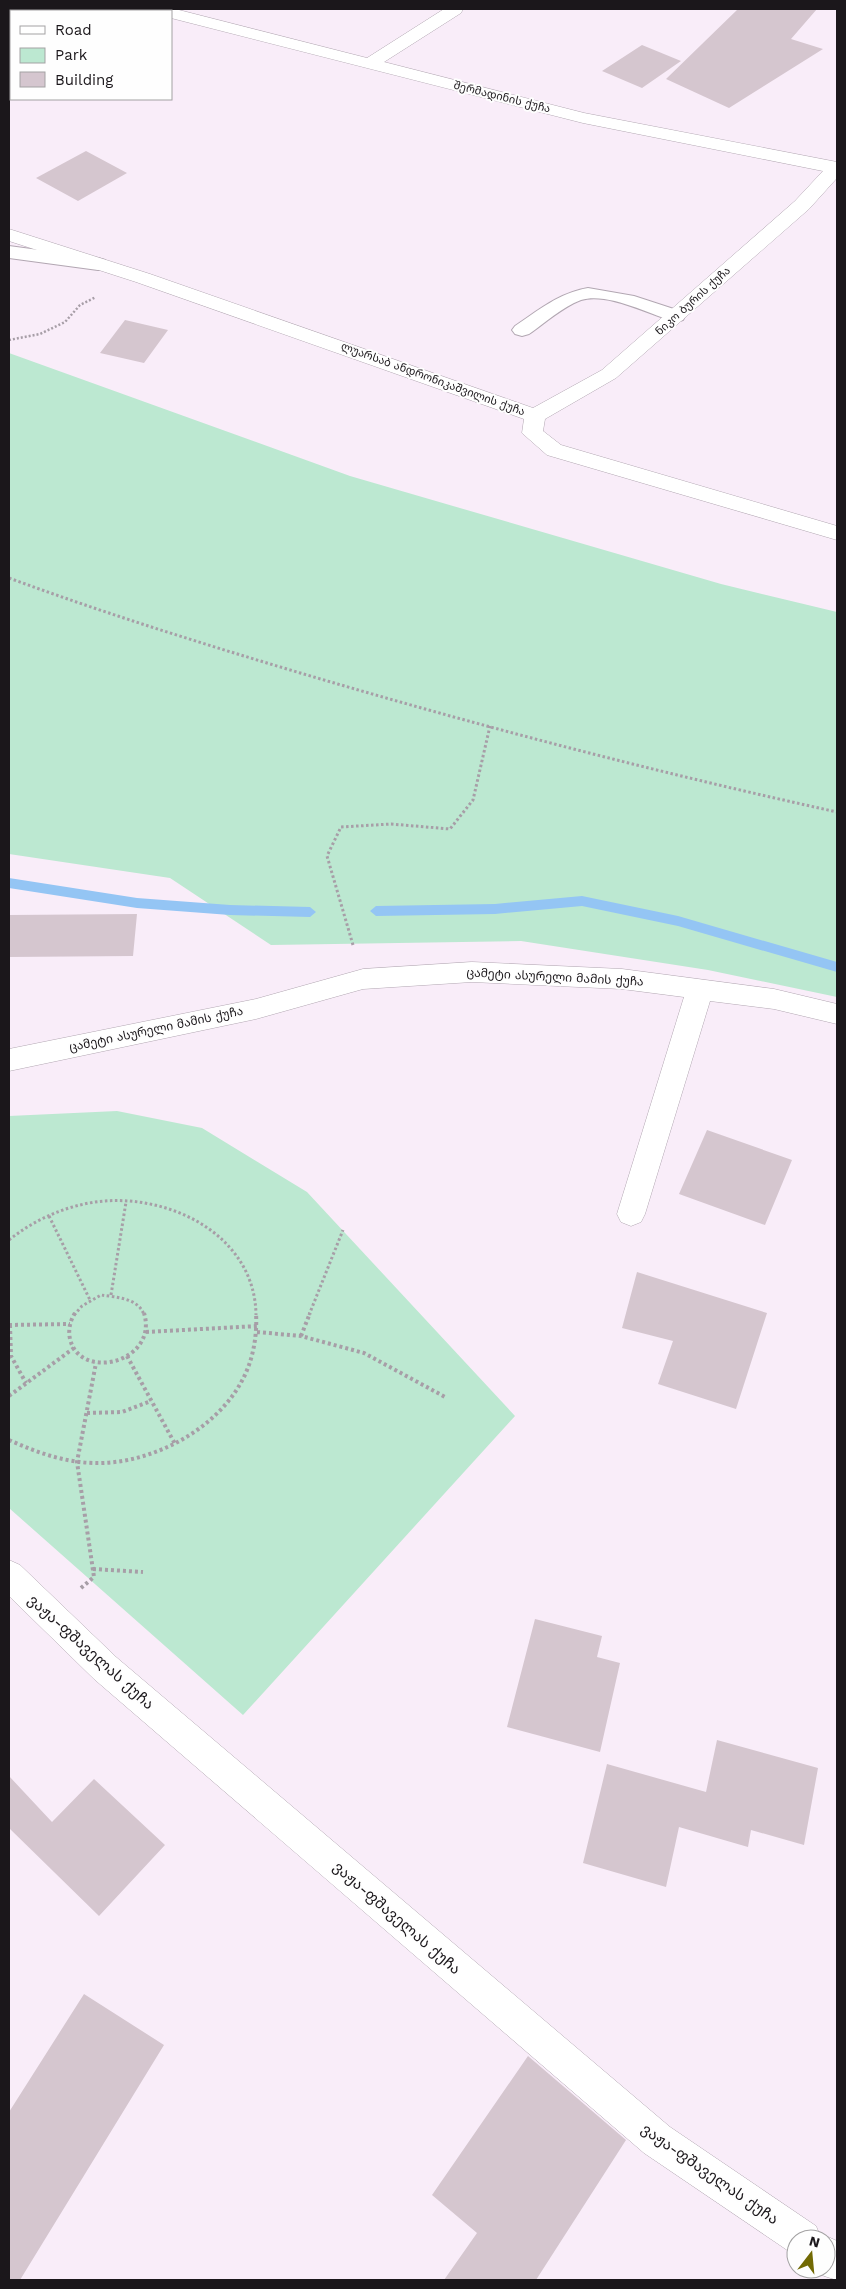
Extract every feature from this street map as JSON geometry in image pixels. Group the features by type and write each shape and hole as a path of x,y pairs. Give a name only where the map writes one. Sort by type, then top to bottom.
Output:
{"street":[{"path":"371,63 455,9"},
{"name":"შერმადინის ქუჩა","path":"172,13 583,118 837,167"},
{"name":"ნიკო ბურის ქუჩა","path":"535,416 609,374 802,205 837,167"},
{"path":"815,192 837,197"},
{"name":"ლუარსაბ ანდრონიკაშვილის ქუჩა","path":"9,235 143,278 535,416 532,433 554,450 837,533"},
{"name":"ცამეტი ასურელი მამის ქუჩა","path":"9,1060 256,1009 363,980 472,972 622,979 774,999 837,1014"},
{"path":"631,1214 700,989"},
{"name":"ვაჟა-ფშაველას ქუჩა","path":"9,1576 113,1674 657,2140 788,2229"}],"lane":[{"path":"9,252 98,264"},
{"path":"522,330 568,300 578,295 588,294 605,295 676,316"}],"path":[{"path":"9,340 40,334 65,322 80,305 102,293 143,278"},
{"path":"9,578 84,606 374,695 707,784 837,812"},
{"path":"363,980 327,856 341,827 391,824 450,829 473,800 490,726"},
{"path":"9,1240 16,1234 49,1216 75,1207 108,1201 140,1202 172,1209 199,1222 223,1240 241,1262 254,1288 258,1326 256,1346 246,1375 228,1402 204,1426 175,1444 141,1458 106,1463 77,1462 38,1454 9,1440"},
{"path":"110,1295 126,1202"},
{"path":"49,1216 90,1300"},
{"path":"301,1336 343,1230"},
{"path":"101,1295 110,1295 118,1295 134,1301 144,1312 146,1332 143,1342 127,1356 114,1362 96,1362 81,1356 74,1348 68,1330 73,1315 90,1300 101,1295"},
{"path":"26,1383 11,1356 9,1324 70,1324"},
{"path":"146,1332 258,1326"},
{"path":"257,1332 301,1336 364,1353 447,1398"},
{"path":"9,1396 74,1348"},
{"path":"127,1356 175,1444"},
{"path":"50,1616 94,1577 77,1462 96,1362"},
{"path":"87,1414 122,1412 151,1401"},
{"path":"93,1569 143,1572"}],"green space":[{"path":"9,353 350,476 721,584 837,612 837,997 708,970 521,941 271,945 170,878 9,854"},
{"path":"117,1111 202,1128 307,1192 515,1416 243,1715 9,1508 9,1116"}],"building":[{"path":"738,9 817,9 791,39 823,49 729,108 666,79"},
{"path":"642,45 681,61 642,88 602,71"},
{"path":"86,151 127,173 78,201 36,178"},
{"path":"125,320 168,330 144,363 100,353"},
{"path":"137,914 133,956 9,957 9,915"},
{"path":"707,1130 792,1160 765,1225 679,1194"},
{"path":"637,1272 767,1313 736,1409 658,1384 673,1341 622,1328"},
{"path":"535,1619 602,1636 597,1657 620,1663 600,1752 507,1727"},
{"path":"717,1740 818,1768 804,1845 751,1830 748,1847 679,1827 666,1887 583,1863 607,1764 706,1792"},
{"path":"9,1776 52,1822 94,1779 165,1845 99,1916 9,1828"},
{"path":"84,1994 164,2045 20,2280 9,2280 9,2112"},
{"path":"528,2056 626,2140 536,2280 444,2280 477,2233 432,2195"}],"waterway":[{"path":"9,883 137,903 230,910 310,912"},
{"path":"376,911 495,909 582,901 678,921 837,967"}]}
